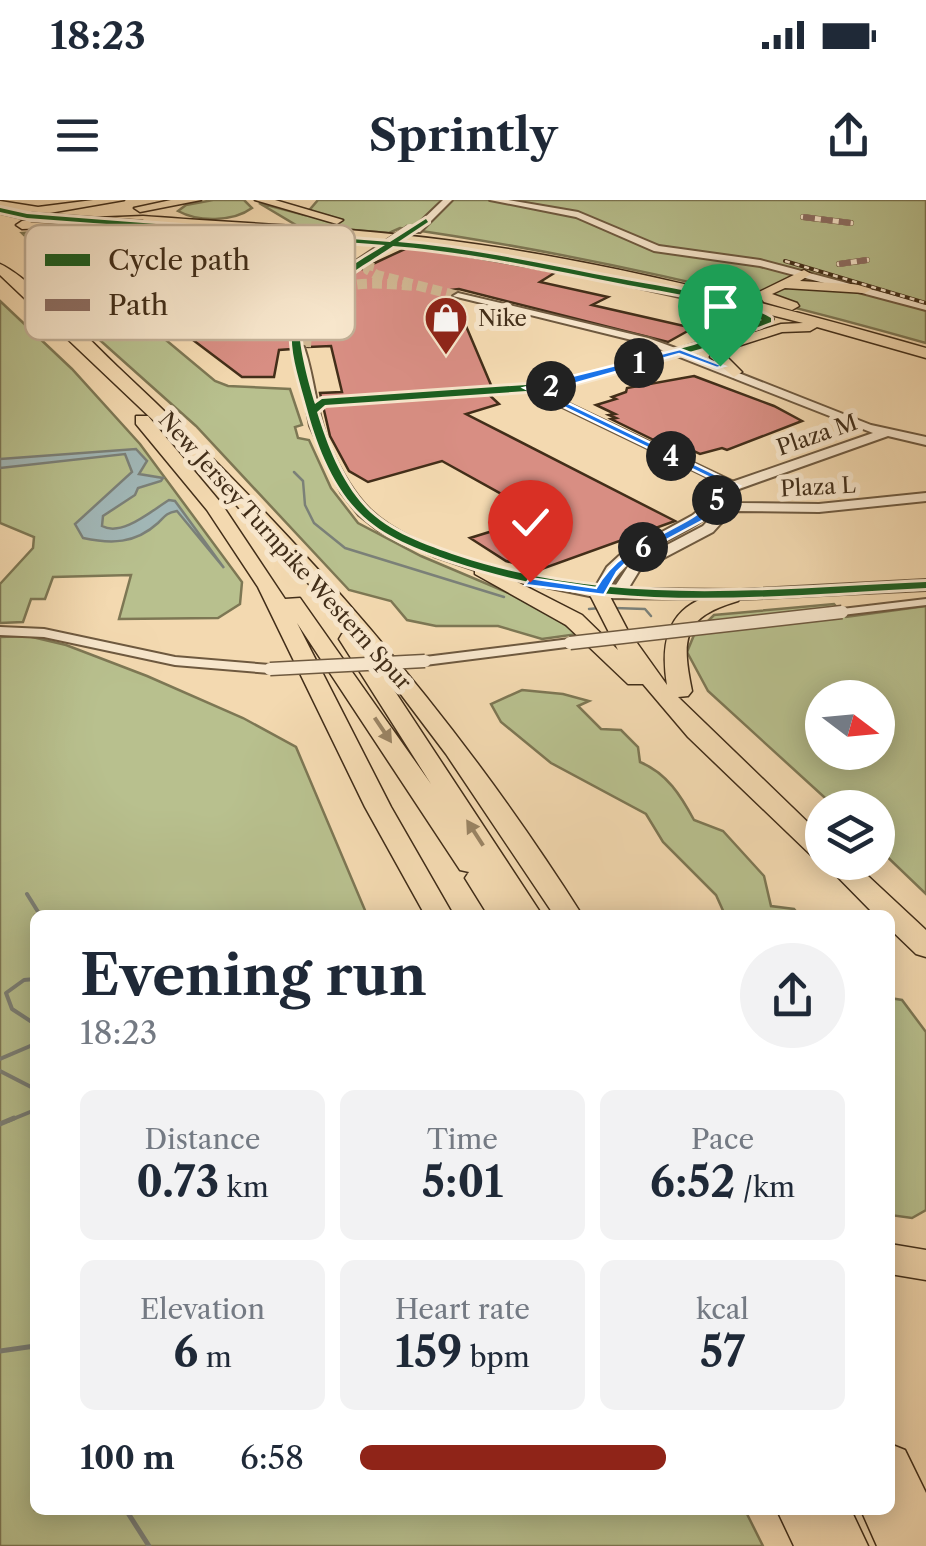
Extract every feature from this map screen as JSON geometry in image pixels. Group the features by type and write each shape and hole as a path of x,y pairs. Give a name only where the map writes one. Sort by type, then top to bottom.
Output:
{"highway":[{"path":"0,208 32,211 118,200"},
{"path":"22,222 194,200"},
{"path":"203,200 178,206 172,212 202,220 253,206 286,207"},
{"path":"270,200 338,225"},
{"path":"312,200 342,225"},
{"path":"253,206 290,225"},
{"path":"22,222 119,220 206,225"},
{"path":"355,229 683,284 832,320"},
{"path":"355,229 571,265 756,306 885,341"},
{"path":"355,240 388,244"},
{"path":"760,262 776,272 766,297 926,350"},
{"name":"New Jersey Turnpike Western Spur","path":"0,268 25,291"},
{"path":"772,283 801,273"},
{"path":"683,284 816,283 864,289"},
{"name":"New Jersey Turnpike Western Spur","path":"0,284 25,308"},
{"path":"734,372 719,358 720,349 781,328 820,328 926,350"},
{"name":"New Jersey Turnpike Western Spur","path":"59,340 140,418 239,542 300,646 378,807 436,910"},
{"name":"New Jersey Turnpike Western Spur","path":"79,340 181,434 384,655 427,710 565,910"},
{"path":"239,542 258,557 303,616 499,910"},
{"path":"302,565 525,910"},
{"path":"482,570 583,627 671,714 701,735"},
{"path":"680,691 672,646 677,630 698,608 731,596"},
{"path":"611,604 650,659 680,691 805,810"},
{"path":"611,604 653,683 701,735 805,834"},
{"path":"855,880 887,910"},
{"path":"881,880 926,922"},
{"path":"895,918 926,947"},
{"path":"895,1259 926,1265"},
{"path":"895,1474 926,1539"},
{"path":"801,1515 818,1546"},
{"path":"830,1515 846,1546"},
{"path":"884,1515 900,1546"}],"street":[{"path":"364,263 446,202 458,200"},
{"path":"494,200 570,212 661,250 760,262 926,308"},
{"path":"0,208 22,222 142,225"},
{"path":"803,217 851,223"},
{"path":"355,241 465,250 753,310 768,320 764,325 680,352 566,383 493,391"},
{"path":"839,264 867,260"},
{"path":"458,296 648,341 883,434 926,438"},
{"path":"648,341 711,341"},
{"path":"302,348 343,483 368,516 402,537 482,570 611,604 700,592 731,596 782,590 926,585"},
{"path":"529,388 734,486"},
{"path":"856,422 926,438"},
{"name":"Plaza M","path":"720,506 734,486 883,434"},
{"path":"762,477 758,488 766,497 811,508"},
{"name":"Plaza M","path":"720,506 762,477"},
{"name":"Plaza L","path":"720,506 811,508 926,496"},
{"path":"611,604 634,568 708,528 720,506"},
{"path":"0,631 53,635 175,661 270,669 342,668 926,602"}],"green space":[{"path":"244,200 252,208 215,219 178,211 186,205"},
{"path":"318,200 926,200 926,343 599,262 400,228 389,233 355,230 355,225 296,225 259,203 305,215"},
{"path":"0,301 25,325 25,340 41,340 140,444 242,582 240,604 218,618 119,619 131,575 53,577 45,599 31,599 23,622 0,623 0,584 33,548 34,537 0,523"},
{"path":"100,340 166,340 215,381 228,386 290,389 302,425 295,427 298,438 309,440 331,488 358,523 421,556 537,605 578,634 542,639 498,626 436,626 407,620 391,601 349,590 196,426"},
{"path":"834,604 846,617 926,606 926,894 895,864 895,790 816,790 708,691 687,652 694,635 714,615"},
{"path":"28,636 66,645 243,718 296,747 365,910 30,910 30,1515 748,1515 763,1546 0,1546 0,637"},
{"path":"522,690 589,701 578,706 601,729 621,730 638,747 640,762 666,779 694,820 723,831 764,876 771,906 795,910 723,910 716,895 663,842 646,814 551,763 501,722 491,704"},
{"path":"895,999 902,1000 926,1032 926,1210 912,1218 895,1216"}],"shaded area":[{"path":"136,449 147,461 139,474 163,478 138,488 135,495 103,516 102,526 127,526 169,500 175,501 224,568 177,511 132,539 83,538 75,524 132,472 125,454 0,468 0,459"}],"building":[{"path":"407,248 556,272 540,282 608,297 592,305 693,328 668,342 451,290 449,295 455,300 491,385 485,391 499,404 466,414 675,521 539,570 506,561 470,538 541,516 442,461 368,482 349,471 330,436 320,393 342,392 331,346 308,347 293,342 292,349 279,350 274,377 242,377 193,340 355,340 355,266 362,269"},
{"path":"694,376 774,406 802,421 727,450 700,454 678,444 664,445 611,419 616,418 609,415 615,414 596,405 616,399 612,397 627,388"}],"waterway":[{"path":"294,472 303,481 305,505 314,523 345,548 504,597"},
{"path":"589,609 600,608"},
{"path":"614,608 645,609 651,616"},
{"path":"27,894 37,910"},
{"path":"30,979 6,993 12,1009 30,1021"},
{"path":"0,1059 30,1046"},
{"path":"0,1071 30,1086"},
{"path":"8,1121 30,1112"},
{"path":"0,1124 14,1118"},
{"path":"0,1351 30,1347"},
{"path":"129,1515 149,1546"}],"tunnel":[{"path":"370,262 368,270 377,275 458,296"},
{"path":"355,285 414,286"},
{"path":"306,347 307,340"},
{"path":"322,402 493,391"}],"railway":[{"path":"785,261 926,303"}],"marked path":[{"path":"803,217 851,223"},
{"path":"839,264 867,260"}],"cycle path":[{"path":"0,210 27,216 145,225"},
{"path":"355,268 426,221"},
{"path":"312,412 322,402 555,386 697,347 768,320 753,311 673,291 445,248 355,241"},
{"path":"297,340 316,423 348,493 379,524 430,549 499,573 619,593 742,594 926,585"}],"place":[{"name":"Nike","path":"446,356"}],"route":[{"path":"530,582 599,593 612,570 625,558 698,518 734,486 529,388 555,386 680,352 720,366"}]}
